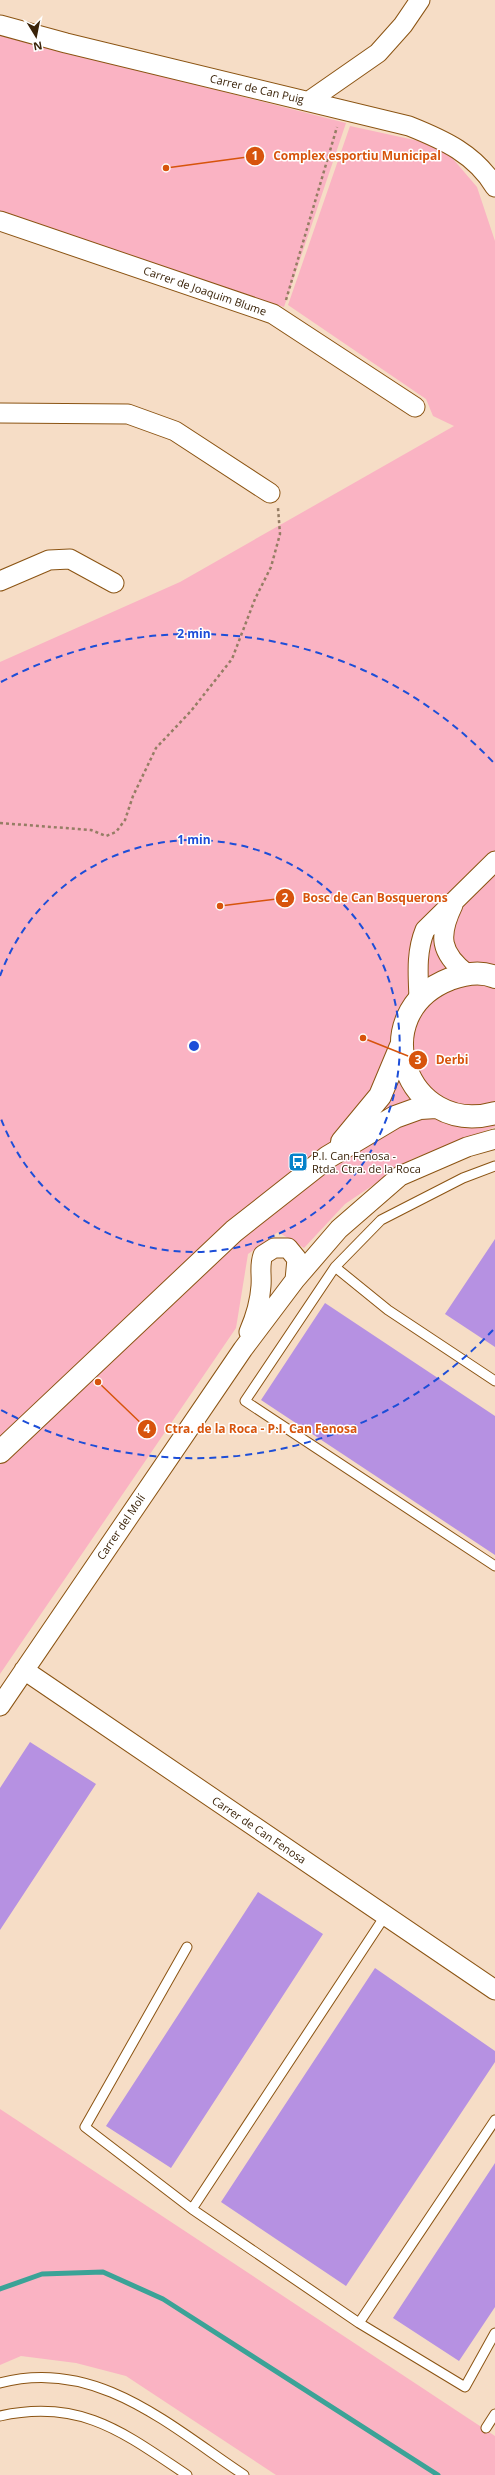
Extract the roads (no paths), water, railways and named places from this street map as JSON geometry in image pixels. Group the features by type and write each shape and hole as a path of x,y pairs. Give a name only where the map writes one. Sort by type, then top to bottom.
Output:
{"street":[{"path":"309,101 378,53 403,25 420,0"},
{"name":"Carrer de Can Puig","path":"0,25 66,43 409,126 444,140 469,156 487,173 495,187"},
{"name":"Carrer de Joaquim Blume","path":"0,221 273,314 415,407"},
{"path":"0,413 128,414 175,431 270,494"},
{"path":"0,581 48,560 70,559 114,583"},
{"path":"419,998 418,959 420,942 425,930 495,862"},
{"path":"454,902 444,924 445,947 449,958 467,974"},
{"path":"328,1157 380,1096 401,1046 408,1017 419,998 446,981 467,974 493,975"},
{"path":"401,1046 407,1073 424,1097 436,1107"},
{"path":"0,1452 234,1231 328,1157 395,1117 420,1108 436,1107 474,1117 495,1113"},
{"name":"Carrer del Molí","path":"0,1706 243,1349 295,1280 339,1229 400,1176 467,1147 495,1138"},
{"name":"Carrer del Molí","path":"243,1349 256,1315 261,1285 259,1266 263,1254 274,1248 288,1248 297,1259 295,1280"},
{"name":"Carrer de Can Fenosa","path":"24,1670 495,1990"}],"lane":[{"path":"495,1166 463,1178 381,1220 335,1267 245,1401 495,1566"},
{"path":"335,1267 388,1310 495,1381"},
{"path":"192,2209 385,1916"},
{"path":"187,1947 85,2127 192,2209 359,2323 465,2387 495,2333"},
{"path":"359,2323 495,2120"},
{"path":"0,2383 11,2380 49,2378 92,2384 118,2393 143,2407 244,2475"},
{"path":"0,2416 37,2411 67,2413 88,2417 125,2433 188,2475"},
{"path":"486,2428 495,2414"}],"waterway":[{"path":"0,2289 42,2274 103,2272 163,2299 438,2475"}],"place":[{"name":"Complex esportiu Municipal","path":"166,168"},
{"name":"Bosc de Can Bosquerons","path":"220,906"},
{"name":"Derbi","path":"363,1038"},
{"name":"P.I. Can Fenosa - Rtda. Ctra. de la Roca","path":"298,1162"},
{"name":"Ctra. de la Roca - P.I. Can Fenosa","path":"98,1382"}]}
